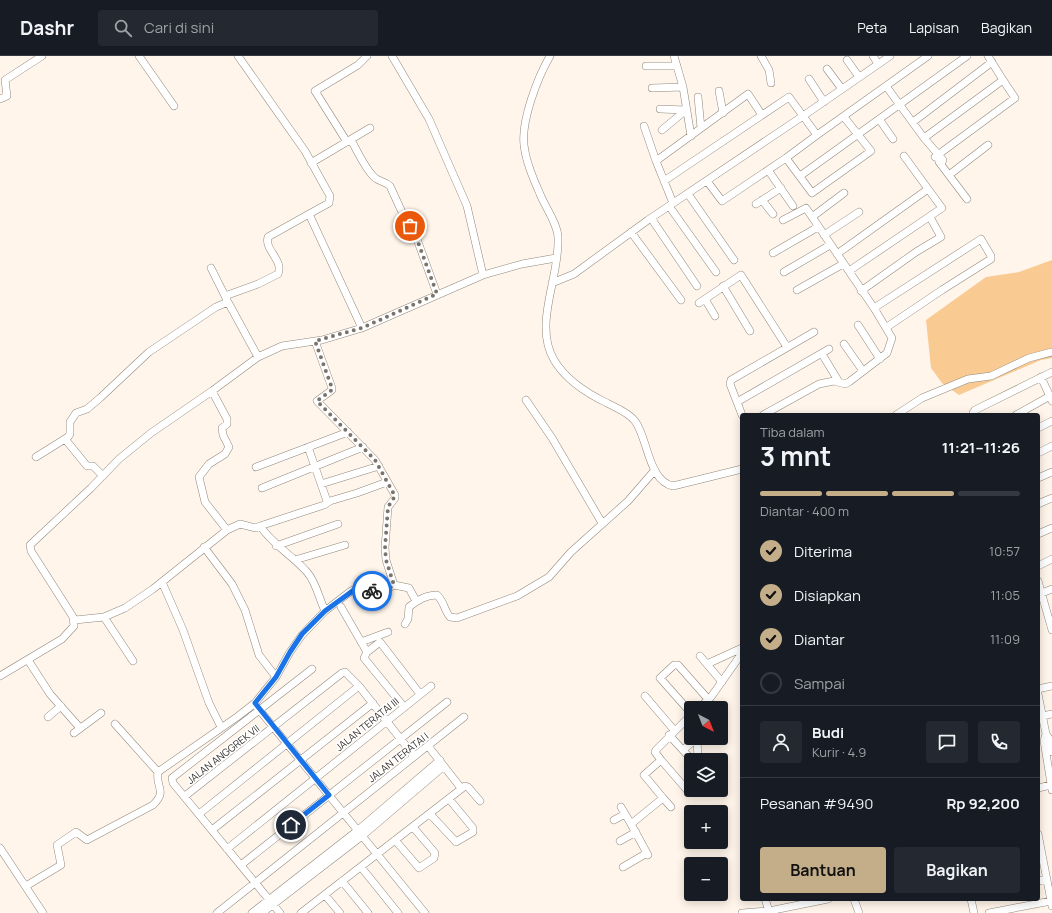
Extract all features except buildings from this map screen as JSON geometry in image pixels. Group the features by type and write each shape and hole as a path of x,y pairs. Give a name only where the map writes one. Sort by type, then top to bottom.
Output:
{"street":[{"path":"0,99 7,96 5,80 8,76 22,70 42,56"},
{"path":"139,56 174,106"},
{"path":"36,457 65,439 70,434 71,419 76,413 87,409 97,402 149,352 180,333 227,299 278,274 279,266 268,245 268,237 330,201 329,194 305,151 238,56"},
{"path":"367,56 358,65 315,91 371,174 376,179 386,182 390,186 407,223 414,231 437,294"},
{"path":"392,56 429,119 467,206 483,275"},
{"path":"550,56 536,85 527,121 524,144 534,182 558,237 545,336 553,358 571,380 588,393 623,412 634,421 661,481 673,486 740,469"},
{"path":"674,56 682,87 691,136"},
{"path":"761,56 769,70 771,83"},
{"path":"873,56 878,64"},
{"path":"552,283 574,274 651,218 890,56"},
{"path":"707,181 722,201 786,158 928,56"},
{"path":"800,176 967,56"},
{"path":"913,122 990,59 1016,98 937,156"},
{"path":"847,60 859,77"},
{"path":"646,66 677,66"},
{"path":"827,69 842,89"},
{"path":"809,79 824,102"},
{"path":"924,138 1003,80"},
{"path":"886,86 937,156 943,160 941,164 967,200"},
{"path":"652,88 682,87"},
{"path":"719,91 723,113"},
{"path":"656,162 748,94 762,115"},
{"path":"698,97 701,128"},
{"path":"664,181 789,97 817,135"},
{"path":"660,109 686,110"},
{"path":"672,110 674,120"},
{"path":"662,130 686,110"},
{"path":"786,158 812,193 871,152 844,116"},
{"path":"879,118 893,139"},
{"path":"644,126 671,205 716,272"},
{"path":"311,163 370,128"},
{"path":"949,175 988,145"},
{"path":"849,271 942,208 904,156"},
{"path":"768,170 793,206"},
{"path":"773,214 759,202 780,188"},
{"path":"837,254 928,189"},
{"path":"812,217 844,193"},
{"path":"688,194 734,260"},
{"path":"767,413 819,384 839,382 847,383 888,354 892,338 887,327 861,291 806,208 784,220"},
{"path":"824,235 859,212"},
{"path":"309,214 362,328"},
{"path":"861,291 916,252 941,238 930,217"},
{"path":"651,218 696,286"},
{"path":"773,253 818,227"},
{"path":"631,232 681,300"},
{"path":"874,308 981,239 991,256 991,259 887,327"},
{"path":"784,272 830,245"},
{"path":"0,676 67,635 74,626 75,620 31,551 30,545 119,459 151,433 258,357 282,346 315,341 362,328 483,275 522,264 556,258"},
{"path":"797,290 843,264"},
{"path":"211,268 258,357"},
{"path":"715,316 702,301 741,275 787,347"},
{"path":"723,286 750,331"},
{"path":"858,325 880,359"},
{"path":"741,413 730,384 734,378 814,332"},
{"path":"315,341 332,388 332,390 317,401 379,466 395,496 388,507 385,548 386,560 394,585"},
{"path":"844,344 863,371"},
{"path":"736,402 829,349"},
{"path":"899,413 922,398 968,380 991,376 1029,358 1052,352"},
{"path":"822,354 839,382"},
{"path":"973,413 975,410 1052,372"},
{"path":"1020,413 1051,399 1041,377"},
{"path":"212,391 227,419 227,424 222,428 223,435 229,447 225,454 209,464 200,477 205,502 227,530"},
{"path":"526,400 552,438 602,523"},
{"path":"1040,427 1052,421"},
{"path":"256,467 348,432"},
{"path":"65,439 87,466 93,466 103,476"},
{"path":"1040,452 1052,446"},
{"path":"308,447 327,501"},
{"path":"262,488 363,448"},
{"path":"321,484 379,466"},
{"path":"405,624 408,619 408,609 416,601 437,595 440,598 446,613 450,617 457,618 517,596 554,572 570,552 628,501 655,470"},
{"path":"1040,477 1052,472"},
{"path":"75,620 104,617 125,608 162,582 227,530 240,524 256,528 324,505 327,501 357,493 387,482"},
{"path":"1040,503 1052,498"},
{"path":"276,546 338,524"},
{"path":"260,526 276,546 295,560 310,576 325,611"},
{"path":"1040,533 1052,528"},
{"path":"295,560 346,545"},
{"path":"204,547 232,584 239,597 258,655 276,677"},
{"path":"1040,565 1052,559"},
{"path":"162,582 183,630 211,708 221,727"},
{"path":"158,772 255,703 276,677 302,634 325,611 358,587 364,587 376,594 379,594 394,585 408,588 416,601"},
{"path":"1040,588 1051,618 1052,630"},
{"path":"1042,594 1052,589"},
{"path":"341,607 367,652"},
{"path":"104,617 134,661"},
{"path":"388,632 378,639 364,658 404,707"},
{"path":"361,642 378,639"},
{"path":"378,639 420,694"},
{"path":"707,664 740,649"},
{"path":"700,656 722,682"},
{"path":"684,706 660,678 669,668 677,664 708,699 740,656"},
{"path":"28,660 50,694 80,728"},
{"path":"280,913 173,783 174,776 312,669"},
{"name":"JALAN ANGGREK VII","path":"185,796 342,673 345,672 359,686"},
{"path":"199,814 359,686 414,756"},
{"name":"JALAN TERATAI III","path":"227,848 431,686"},
{"path":"1040,689 1052,686"},
{"path":"646,696 686,753"},
{"path":"242,865 447,702"},
{"path":"255,703 425,913"},
{"path":"212,830 373,703"},
{"path":"48,717 60,706"},
{"path":"74,733 101,713"},
{"path":"1040,788 1052,788 1046,739 1040,717 1052,714"},
{"name":"JALAN TERATAI I","path":"217,913 464,717"},
{"path":"684,721 655,752 684,787"},
{"path":"26,886 61,865 57,845 76,832 87,840 153,805 160,798 162,792 158,772 115,724"},
{"path":"1046,739 1052,752"},
{"path":"683,750 689,745"},
{"path":"428,746 461,788"},
{"path":"661,760 645,773 644,776 671,807"},
{"path":"252,913 271,902 359,833 442,763"},
{"path":"301,913 309,910 325,894 430,814 461,788 466,786 480,801"},
{"path":"631,824 663,798"},
{"path":"430,814 456,842 472,832 473,828 449,799"},
{"path":"621,807 648,854 623,867"},
{"path":"614,820 625,814"},
{"path":"395,840 419,868 434,858 435,853 413,827"},
{"path":"620,841 636,832"},
{"path":"0,848 43,913"},
{"path":"990,913 1052,903 1051,891 1040,858"},
{"path":"361,867 398,913"},
{"path":"1040,881 1047,879"},
{"path":"342,881 368,913"},
{"path":"325,894 340,913"},
{"path":"766,901 769,911"},
{"path":"742,913 769,911 818,901"},
{"path":"855,901 859,913"},
{"path":"971,901 974,913"},
{"path":"262,913 271,902"}],"shaded area":[{"path":"1052,260 1052,358 1041,360 959,395 942,383 931,368 926,320 986,277 1019,272"}],"way so far":[{"path":"372,591 376,594 383,593 394,585 386,560 385,548 388,507 389,503 395,498 395,496 382,469 375,460 318,404 318,399 332,390 332,384 315,341 362,328 437,294 414,231 410,226"}],"route":[{"path":"291,825 329,795 255,703 276,677 302,634 325,611 358,587 361,586 372,591"}]}
